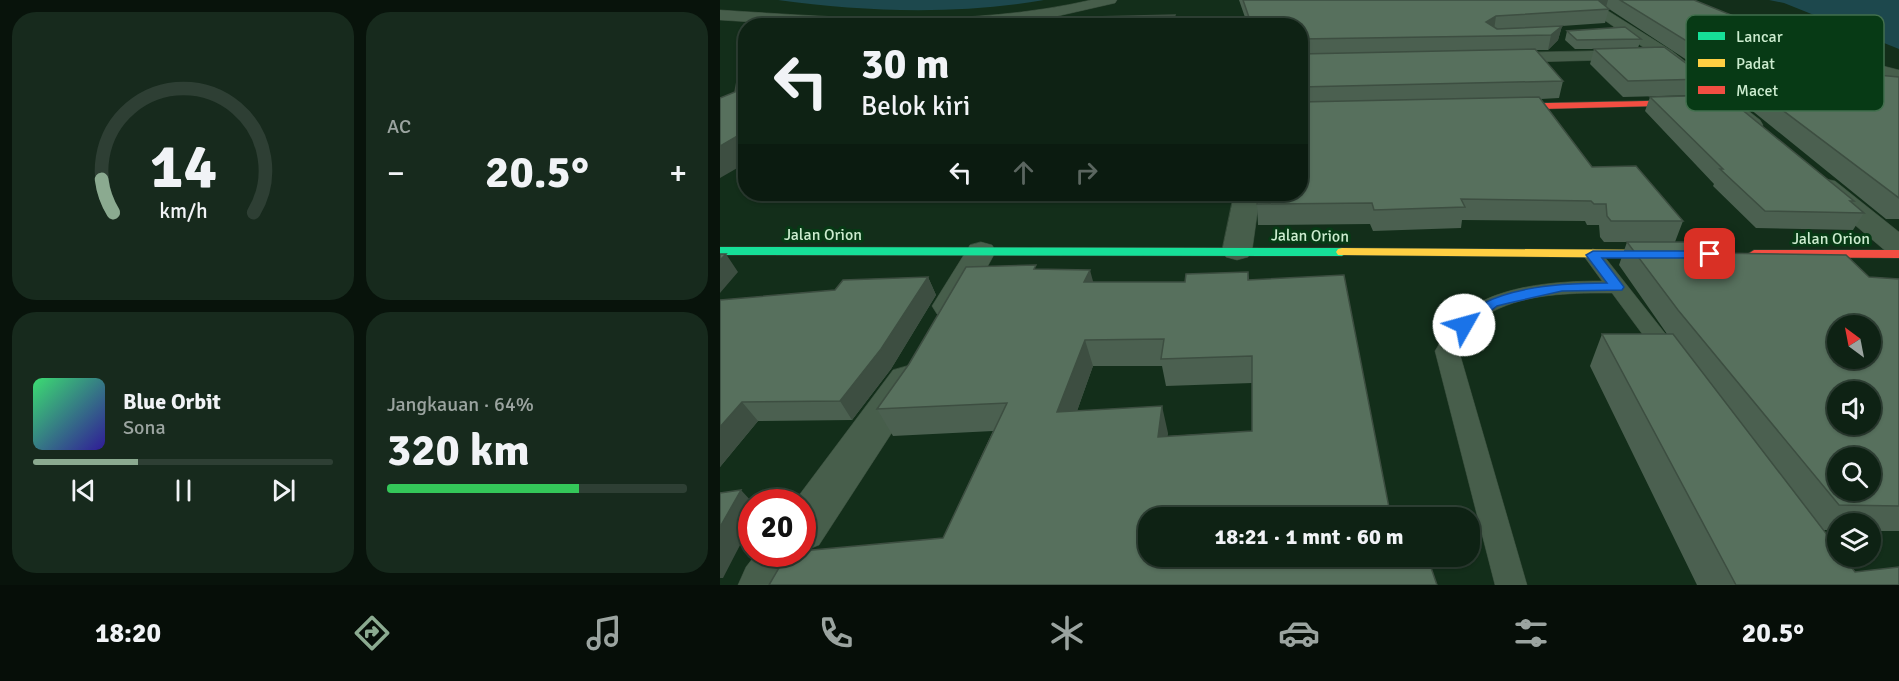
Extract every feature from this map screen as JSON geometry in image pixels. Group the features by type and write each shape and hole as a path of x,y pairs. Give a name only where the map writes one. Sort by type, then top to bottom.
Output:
{"main road":[{"path":"1489,108 1686,104"},
{"name":"Jalan Orion","path":"720,251 1675,254"},
{"name":"Jalan Orion","path":"1734,254 1899,254"}],"street":[{"path":"1019,18 1110,0"},
{"path":"720,15 768,18"},
{"path":"1604,22 1627,29 1686,71"},
{"path":"1477,59 1666,55"},
{"path":"1884,72 1899,76"},
{"path":"1735,111 1771,141"},
{"path":"1807,171 1899,247"},
{"path":"1237,251 1245,201"},
{"path":"816,510 907,380 981,251"},
{"path":"764,585 777,567"}],"lane":[{"path":"1593,255 1684,374"},
{"path":"1511,585 1447,351 1464,325 1492,303 1562,287 1617,287"}],"water":[{"path":"778,0 1044,0 978,8 911,10 844,7"},
{"path":"1769,0 1899,0 1899,49 1884,43 1884,15 1814,15 1784,3"}],"building":[{"path":"1243,0 1598,0 1609,9 1496,16 1486,22 1497,29 1562,26 1551,35 1308,39 1308,18 1249,18"},
{"path":"1620,0 1694,0 1731,15 1686,15 1686,40"},
{"path":"1175,15 1174,18 1049,18"},
{"path":"1625,27 1641,39 1577,40 1567,31"},
{"path":"1664,47 1686,63 1686,80 1628,81 1594,49"},
{"path":"1535,49 1563,81 1308,87 1308,54"},
{"path":"1884,76 1899,77 1899,198 1784,111 1884,111"},
{"path":"737,81 738,136 720,146 720,98 735,92"},
{"path":"1686,96 1686,111 1744,111 1854,201 1850,201 1864,213 1765,211 1720,169 1723,169 1650,97"},
{"path":"1539,97 1592,167 1636,166 1683,221 1611,221 1607,216 1606,204 1594,204 1591,201 1461,199 1465,207 1374,210 1372,203 1257,204 1257,201 1308,201 1308,102"},
{"path":"1627,242 1703,242 1712,253 1846,255 1869,277 1899,279 1899,506 1839,505 1836,501 1881,501 1881,447 1827,447 1827,490 1678,310"},
{"path":"1036,265 1034,269 1090,270 1084,282 1185,282 1186,274 1248,272 1248,280 1344,275 1389,507 1138,507 1138,567 1431,567 1437,585 769,585 779,567 816,567 816,550 943,538 1007,403 877,409 909,364 966,267","holes":["1164,339 1161,359 1252,356 1252,431 1158,437 1162,406 1057,412 1085,340"]},
{"path":"928,277 881,349 840,401 742,402 720,427 720,300 835,290 843,280"},
{"path":"1602,334 1673,334 1827,535 1827,567 1851,567 1855,572 1899,567 1899,585 1736,585"},
{"path":"738,490 738,495 720,527 720,493"}],"traffic: fast":[{"path":"720,251 1342,252"}],"traffic: slow":[{"path":"1342,252 1666,254"}],"traffic: jam":[{"path":"1502,107 1686,103"},
{"path":"1754,254 1899,254"}],"route":[{"path":"1464,325 1492,303 1562,287 1617,287 1593,255 1710,254"}]}
